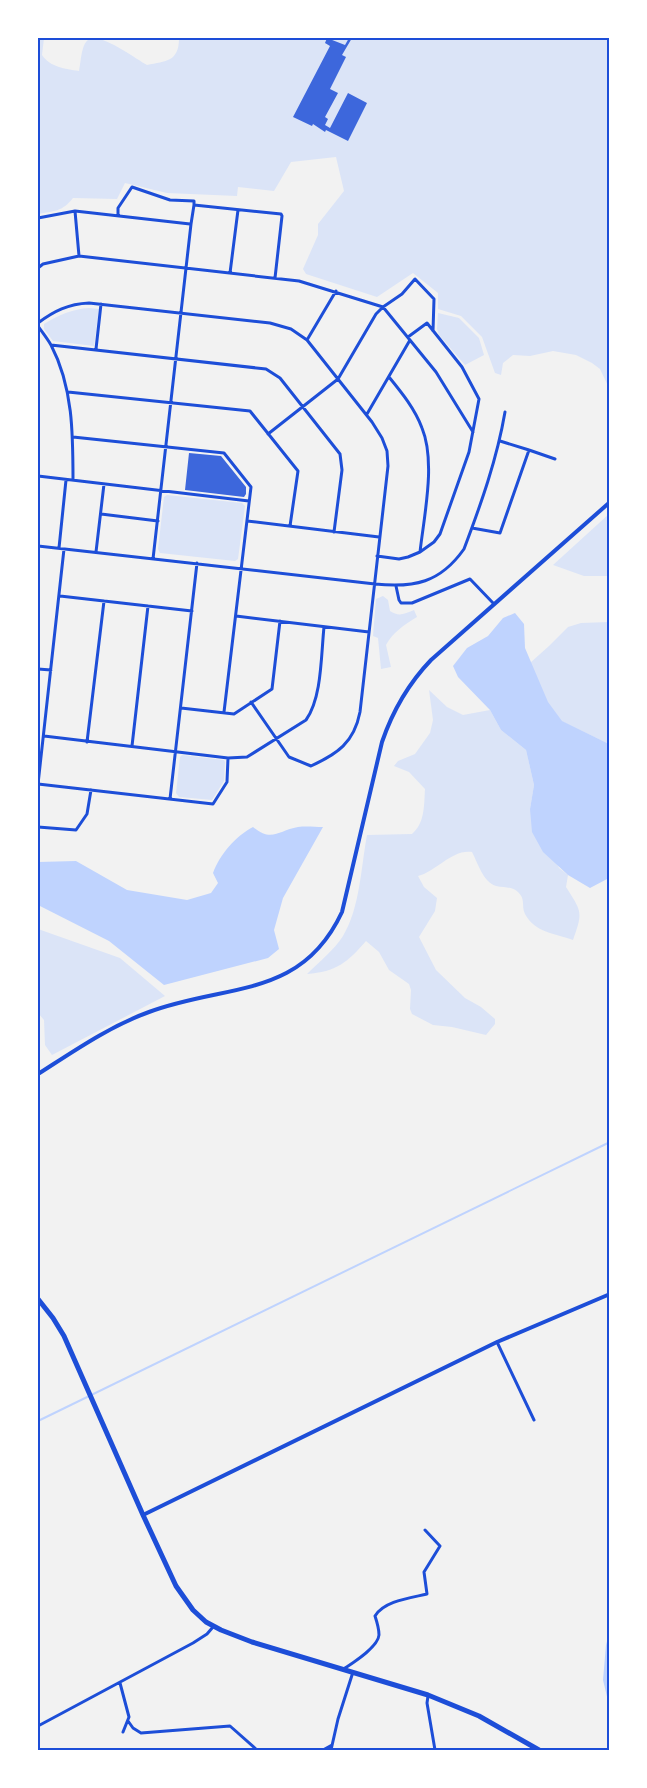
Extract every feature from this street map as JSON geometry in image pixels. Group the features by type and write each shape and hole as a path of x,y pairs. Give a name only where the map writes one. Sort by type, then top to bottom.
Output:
{"main road":[{"path":"38,1299 64,1336 176,1586 182,1597 206,1622 252,1642 428,1695 479,1716 539,1750"}],"street":[{"path":"118,215 118,208 132,188 170,200 194,201 195,205 153,560"},
{"path":"195,205 281,214 275,278"},
{"path":"230,273 238,210"},
{"path":"38,218 75,211 191,224"},
{"path":"75,211 78,256"},
{"path":"38,268 43,264 78,256 299,280 383,307 436,372 473,432"},
{"path":"268,434 338,379 376,314 402,294 415,279 434,299 433,331"},
{"path":"307,340 336,291"},
{"path":"96,349 101,304"},
{"path":"73,480 73,437 68,392 51,345 38,324 52,313 67,306 101,304 270,323 291,329 307,340 367,415 382,438 387,451 388,466 358,720 345,744 334,755 311,766 289,757 251,702"},
{"path":"367,415 409,339 427,323 462,367 479,399 469,452 440,534 434,542 420,552 399,559 377,556"},
{"path":"51,345 266,369 280,378 340,454 342,461 334,532"},
{"path":"389,377 415,412 426,442 429,467 420,552"},
{"path":"68,392 250,411 298,471 290,526"},
{"path":"38,546 375,584 413,585 442,573 464,549 500,441 506,412"},
{"path":"73,437 224,453 250,487 224,712"},
{"path":"500,441 555,459"},
{"path":"472,528 500,533 529,450"},
{"path":"38,476 249,501"},
{"path":"58,548 66,480"},
{"path":"96,552 104,484"},
{"path":"38,1074 127,1020 167,1006 269,982 293,971 317,951 332,932 342,912 382,742 400,699 431,660 609,502"},
{"path":"101,514 158,521"},
{"path":"247,521 379,537"},
{"path":"64,549 38,784 213,804 227,782 228,758"},
{"path":"170,799 197,563"},
{"path":"396,586 401,603 412,603 470,579 494,604"},
{"path":"60,596 192,611"},
{"path":"87,742 104,601"},
{"path":"132,746 148,606"},
{"path":"236,616 369,632"},
{"path":"181,708 234,714 272,689 280,621"},
{"path":"44,736 228,758 247,757 306,720 314,706 324,627"},
{"path":"38,669 51,670"},
{"path":"38,826 76,830 87,814 91,789"},
{"path":"143,1515 497,1341 609,1294"},
{"path":"497,1341 534,1420"},
{"path":"344,1670 377,1640 379,1636 375,1616 379,1610 398,1601 426,1594 424,1572 440,1546 425,1530"},
{"path":"38,1726 193,1643 207,1634 213,1626"},
{"path":"331,1750 353,1672"},
{"path":"120,1683 128,1720 133,1728 141,1733 230,1726 257,1750"},
{"path":"428,1695 427,1703 435,1750"},
{"path":"123,1732 128,1720"},
{"path":"323,1750 332,1745"}],"shaded area":[{"path":"38,38 44,38 42,55 45,59 54,65 79,71 84,46 88,40 93,38 109,42 147,65 165,61 174,56 177,52 179,38 609,38 609,388 600,369 592,363 576,355 553,351 530,356 513,355 503,363 501,375 495,373 482,337 461,316 438,309 438,293 413,273 377,297 306,274 303,269 318,235 318,224 344,191 336,157 291,162 274,191 238,187 237,196 167,193 125,183 117,199 73,198 61,208 38,214"},
{"path":"89,308 99,309 94,346 53,341 44,329 44,324 60,315"},
{"path":"438,313 459,318 479,338 484,355 465,365 439,335"},
{"path":"167,495 242,503 245,506 238,559 235,561 160,553 158,549 164,497"},
{"path":"609,514 609,576 584,576 553,565"},
{"path":"383,596 388,600 390,611 393,613 404,614 414,610 417,617 399,629 386,645 391,667 381,669 378,638 373,636 376,599"},
{"path":"609,622 609,744 561,721 547,702 530,663 568,627 581,623"},
{"path":"429,690 447,707 463,715 490,710 501,730 526,750 534,785 530,809 559,868 568,875 566,887 579,912 573,940 540,929 525,914 523,900 518,892 491,884 481,872 472,852 451,857 418,876 424,887 437,898 435,911 419,937 436,970 465,998 481,1007 495,1019 495,1024 486,1035 433,1025 412,1014 409,984 389,970 379,952 366,941 341,965 326,971 307,974 335,946 349,925 359,887 367,835 412,834 419,825 423,813 425,789 409,772 394,766 398,761 415,754 430,733 433,720"},
{"path":"182,755 224,760 224,781 212,800 179,797 176,793"},
{"path":"38,929 120,958 165,996 52,1055 45,1045 44,1020 38,1013"}],"water":[{"path":"515,613 524,624 525,648 548,702 562,721 609,744 609,878 590,888 568,875 543,852 532,832 530,809 534,785 526,750 501,730 490,710 458,677 453,666 467,648 488,636 503,618"},
{"path":"253,827 271,835 298,827 323,827 283,898 274,930 279,949 268,958 164,985 109,941 38,905 38,862 76,861 127,890 187,900 211,893 218,883 213,873 224,852 235,840"},
{"path":"609,1633 609,1705 603,1680"}],"building":[{"path":"327,38 345,45 349,38 352,38 342,55 346,57 330,89 338,93 325,117 328,119 325,125 330,128 348,93 367,103 348,141 293,117 330,46 325,43"},
{"path":"189,453 221,456 246,487 244,497 185,490"}],"waterway":[{"path":"38,1421 610,1142"}]}
